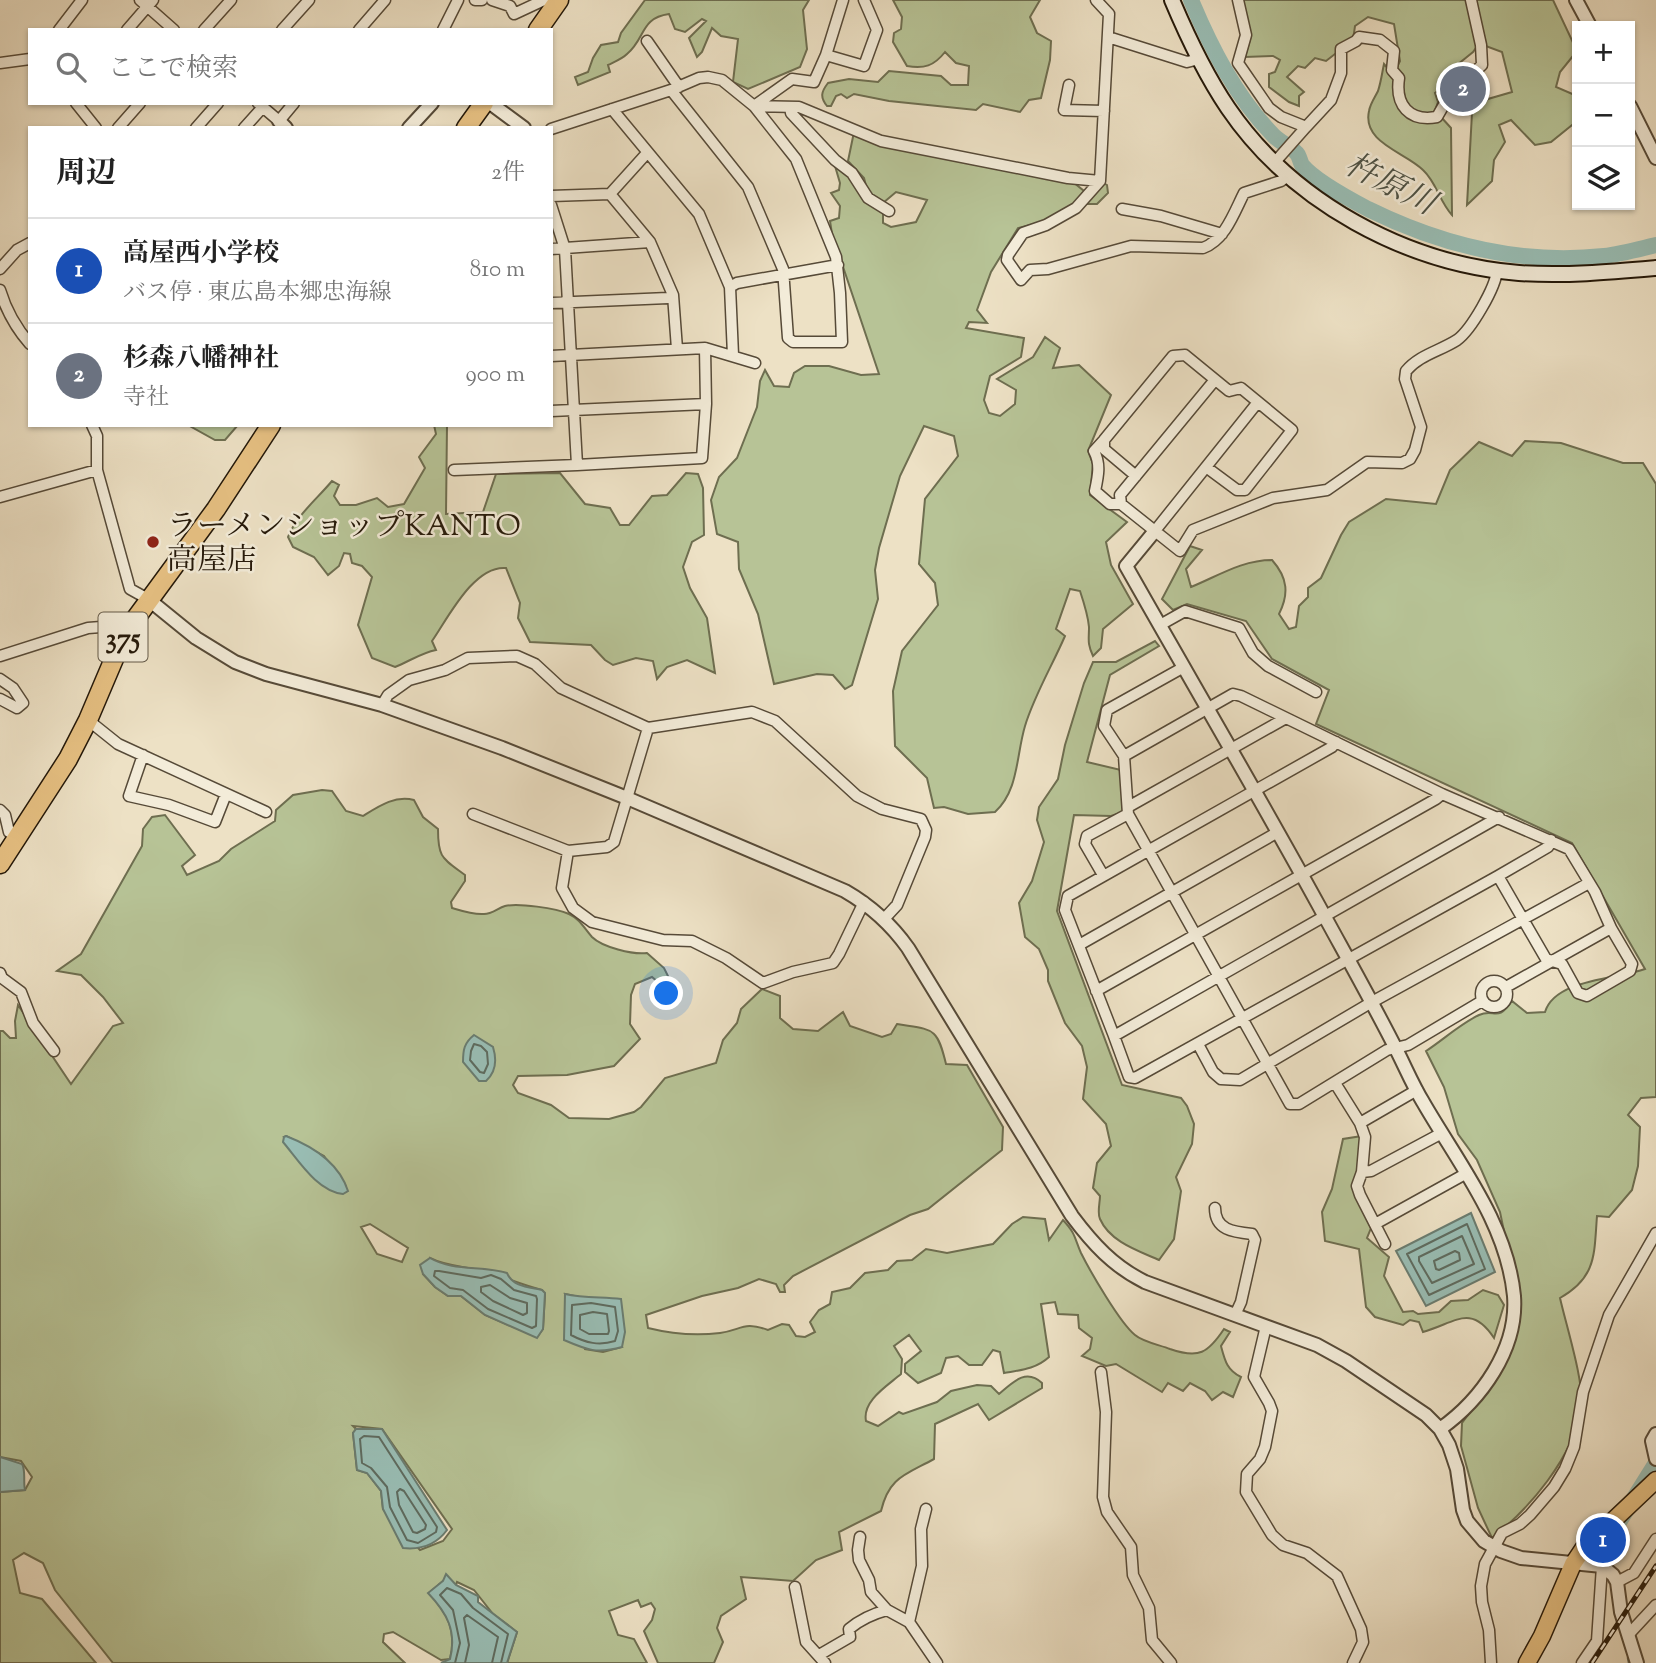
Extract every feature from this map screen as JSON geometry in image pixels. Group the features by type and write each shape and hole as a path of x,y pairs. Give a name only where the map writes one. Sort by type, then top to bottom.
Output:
{"highway":[{"path":"539,28 559,0"},
{"path":"467,126 483,105"},
{"name":"375","path":"0,864 68,759 88,720 118,644 148,599 162,584 216,509 270,427"}],"main road":[{"path":"1172,0 1199,59 1230,110 1253,139 1280,157 1289,175 1350,219 1396,242 1436,257 1497,270 1568,275 1656,268"},
{"path":"1527,1663 1542,1636 1573,1564 1583,1549 1656,1479"}],"street":[{"path":"61,28 82,0"},
{"path":"206,28 230,0"},
{"path":"284,28 309,0"},
{"path":"362,28 386,0"},
{"path":"444,28 458,0"},
{"path":"475,0 482,0"},
{"path":"492,0 510,6 514,14 544,0"},
{"path":"754,106 792,79 814,82 826,55 843,0"},
{"path":"826,55 864,66 877,30 864,0"},
{"path":"1096,0 1109,14 1100,181 1076,208 1046,225 1023,233 1007,260 1021,280 1030,270 1048,269 1131,246 1203,248 1214,244 1244,193 1281,181 1289,175"},
{"path":"1238,0 1246,35 1238,63 1269,108 1281,117 1306,127"},
{"path":"1280,157 1331,100 1341,73 1341,50 1359,37 1380,40 1394,51 1392,70 1399,78 1397,93 1406,111 1426,119 1437,117 1457,82 1470,76 1482,65 1481,45 1471,0"},
{"path":"1576,0 1587,21"},
{"path":"128,28 147,2 172,28"},
{"path":"1108,37 1187,62 1199,59"},
{"path":"553,128 675,89 699,78 708,76 722,80 754,106 796,159 838,265 842,342 793,342 788,338 784,275 748,187 675,89 647,41"},
{"path":"0,64 28,59"},
{"path":"1069,85 1064,110 1104,111"},
{"path":"78,105 94,126"},
{"path":"120,126 138,105"},
{"path":"199,126 216,105"},
{"path":"245,126 260,105 282,124 293,105"},
{"path":"411,126 430,105"},
{"path":"493,105 521,126"},
{"path":"754,106 799,107 843,127 902,146 1069,178 1100,181"},
{"path":"790,107 791,113 835,160 852,173 868,198 889,211"},
{"path":"612,109 699,214 730,287 733,355"},
{"path":"1635,116 1656,158"},
{"path":"553,196 610,194 647,153"},
{"path":"610,194 650,243 673,295 677,349"},
{"path":"1122,209 1161,216 1222,234"},
{"path":"553,211 565,249 577,465"},
{"path":"553,249 650,243"},
{"path":"0,269 18,250 28,244"},
{"path":"730,287 838,265"},
{"path":"1206,467 1237,490 1245,490 1292,430 1241,388 1229,391 1185,355 1173,356 1094,451 1099,472 1095,491 1110,504 1121,504 1180,551 1193,530 1261,502 1326,490 1367,461 1402,463 1410,458 1415,450 1421,427 1405,379 1406,371 1417,360 1458,339 1468,330 1495,282 1497,270"},
{"path":"0,290 2,307 28,342"},
{"path":"553,303 668,298 673,295"},
{"path":"454,470 702,458 706,404 705,348"},
{"path":"553,356 705,348 755,363"},
{"path":"1121,504 1120,495 1214,381"},
{"path":"1258,402 1126,566 1256,790 1372,1002 1416,1090 1467,1173 1502,1242 1511,1279 1513,1314 1505,1348 1488,1382 1466,1408 1440,1429"},
{"path":"553,411 706,404"},
{"path":"93,427 97,436 97,470 130,589 148,599 195,638 235,662 266,674 382,705 502,748 627,798 845,891 864,902 884,919 915,960 1072,1216 1095,1246 1126,1273 1145,1282 1317,1345 1346,1361 1426,1415 1440,1429 1449,1444 1458,1469 1463,1510 1467,1521 1483,1541 1521,1558 1602,1566 1613,1575 1637,1663"},
{"path":"1104,440 1104,449 1136,476"},
{"path":"0,497 97,470"},
{"path":"1160,625 1185,611 1239,628 1253,653 1268,666 1316,692"},
{"path":"0,656 88,628 101,627 125,633"},
{"path":"382,705 388,695 409,680 445,670 468,658 517,656 535,664 561,688 648,728 733,713 761,714 775,721 857,796 882,809 921,819 926,830 925,837 897,905 884,919"},
{"path":"1184,667 1107,710 1104,726 1124,756 1128,810 1290,1104 1299,1104 1387,1050 1408,1045 1482,1001"},
{"path":"0,679 13,688 23,703 16,708 0,699"},
{"path":"1124,756 1233,694 1442,794 1569,849 1632,964 1630,971 1587,996 1578,993 1562,964 1546,958 1498,876"},
{"path":"1103,875 1085,844 1087,836 1286,718"},
{"path":"88,720 118,744 266,812"},
{"path":"473,814 568,851 610,846 614,842 648,728"},
{"path":"1336,742 1332,747 1068,896 1065,910 1129,1077 1135,1078 1243,1019 1498,876 1548,847 1550,841"},
{"path":"143,755 129,796 169,805 215,822 226,794"},
{"path":"1096,991 1442,794"},
{"path":"0,810 5,816 9,832 16,837"},
{"path":"1114,1036 1499,817"},
{"path":"1079,945 1278,832"},
{"path":"568,851 562,888 572,908 592,922 663,940 692,941 726,958 763,983 793,972 833,963 864,902"},
{"path":"1198,1044 1213,1072 1221,1079 1240,1080 1372,1002 1589,883"},
{"path":"1506,987 1611,928"},
{"path":"0,973 2,978 21,992 33,1023 54,1051"},
{"path":"1498,981 1506,987 1507,998 1501,1006 1490,1007 1482,1001 1481,990 1488,982 1498,981"},
{"path":"1335,1083 1360,1123 1365,1137 1362,1172 1357,1186 1385,1244"},
{"path":"1360,1123 1416,1090"},
{"path":"1362,1172 1371,1171 1442,1133"},
{"path":"1375,1224 1467,1173"},
{"path":"1215,1208 1215,1217 1220,1226 1229,1231 1252,1234 1255,1240 1241,1302 1235,1315"},
{"path":"1490,1663 1489,1630 1481,1586 1485,1564 1502,1533 1520,1524 1530,1515 1554,1488 1565,1469 1574,1447 1583,1392 1609,1315 1656,1233"},
{"path":"1266,1326 1254,1377 1269,1403 1271,1421 1260,1459 1247,1474 1246,1492 1272,1535 1283,1545 1307,1553 1337,1576 1361,1629 1363,1642 1353,1663"},
{"path":"1101,1372 1106,1412 1103,1497 1107,1512 1131,1547 1133,1575 1149,1608 1152,1640 1171,1663"},
{"path":"1656,1434 1652,1441 1656,1459"},
{"path":"926,1509 921,1530 922,1566 908,1615 909,1622 937,1663"},
{"path":"860,1536 859,1560 869,1580 871,1592 887,1610 909,1622"},
{"path":"1617,1582 1634,1573 1656,1539"},
{"path":"1582,1663 1597,1641 1602,1566"},
{"path":"795,1587 806,1642 822,1659 850,1637 849,1629 858,1621 887,1610"},
{"path":"1629,1634 1656,1605"}],"green space":[{"path":"645,0 809,0 803,10 807,49 800,67 748,89 733,82 738,39 721,36 712,28 702,52 697,57 689,38 706,21 702,19 685,32 675,29 669,14 648,24 633,48 608,65 610,72 578,85 575,77 588,72 601,45 618,42 621,33"},
{"path":"893,0 1040,0 1030,17 1037,33 1051,41 1050,60 1041,98 1029,100 1020,112 983,104 976,110 889,101 854,94 847,98 841,94 836,96 831,106 827,106 822,94 828,83 849,79 878,82 889,71 941,76 951,85 968,85 969,66 956,63 945,52 937,61 928,65 907,66 893,42 894,33 901,29 902,17"},
{"path":"1243,0 1467,0 1478,45 1452,69 1450,83 1435,93 1438,102 1434,113 1418,114 1406,106 1396,69 1400,61 1394,24 1368,17 1355,26 1353,40 1326,61 1315,58 1305,68 1298,66 1287,77 1304,92 1299,96 1299,106 1269,87 1269,74 1275,72 1280,60 1273,56 1245,57 1251,36"},
{"path":"1473,0 1553,0 1572,40 1572,57 1560,72 1556,87 1572,94 1572,125 1551,142 1535,145 1511,120 1499,125 1505,142 1494,160 1492,181 1467,205 1472,113 1488,99 1512,92 1502,52 1483,45"},
{"path":"1384,64 1397,79 1397,96 1404,110 1417,119 1426,121 1435,122 1441,117 1451,128 1452,215 1423,170 1387,146 1372,131 1369,111 1378,91"},
{"path":"854,132 1073,182 1089,195 1100,181 1107,185 1108,193 1097,204 1074,204 1042,222 1018,228 991,272 977,310 987,323 969,322 966,328 1024,338 1021,357 990,376 984,400 989,413 1000,416 1015,404 1016,390 997,379 1033,357 1045,337 1060,348 1053,368 1079,365 1111,395 1088,451 1093,464 1090,495 1127,522 1106,542 1111,565 1133,604 1103,629 1101,648 1093,656 1089,645 1088,618 1080,591 1070,589 1056,629 1065,636 1029,715 1009,794 995,812 968,814 944,807 934,808 927,778 895,746 893,691 902,651 938,605 935,583 919,564 925,499 958,456 954,436 924,426 900,476 875,570 878,599 852,685 845,689 833,675 817,674 774,684 758,614 739,569 738,542 717,534 711,500 719,477 737,458 757,407 760,381 765,370 774,386 789,387 794,373 805,366 829,366 861,375 879,374 832,234 830,221 839,218 840,206 831,193 839,190 840,183 835,166 883,211 883,223 891,227 916,222 927,200 896,192 883,203 868,193 864,178 848,161"},
{"path":"192,427 236,427 225,440 215,440"},
{"path":"434,427 447,427 446,514 483,512 496,474 560,473 585,504 610,508 620,525 629,525 652,496 667,495 686,473 698,474 703,488 704,535 692,542 683,567 690,588 707,618 715,673 687,660 667,667 657,679 653,661 636,658 613,665 591,645 530,642 518,618 520,603 506,568 494,569 483,575 463,595 432,641 436,650 395,667 372,658 358,625 372,577 362,566 352,563 350,554 344,553 339,566 328,575 314,557 293,547 288,537 301,515 332,481 339,485 334,496 340,505 356,505 377,498 388,507 404,504 425,468 419,457 436,434"},
{"path":"1525,441 1561,443 1623,463 1643,463 1656,484 1656,1097 1641,1098 1628,1115 1640,1127 1638,1166 1632,1190 1609,1217 1597,1216 1594,1253 1587,1273 1581,1282 1560,1298 1580,1384 1581,1408 1577,1426 1560,1463 1548,1480 1521,1512 1492,1538 1478,1508 1461,1446 1462,1423 1500,1372 1514,1337 1506,1241 1500,1212 1477,1160 1458,1134 1444,1087 1426,1051 1458,1027 1484,1013 1499,1013 1512,1001 1527,1013 1545,1012 1551,1001 1574,987 1645,969 1572,843 1316,724 1329,690 1272,659 1246,621 1187,604 1173,610 1162,599 1190,546 1202,550 1186,569 1191,587 1240,566 1272,560 1281,573 1285,586 1279,614 1289,629 1296,627 1299,606 1308,597 1308,588 1321,578 1349,522 1386,499 1436,504 1450,470 1479,442 1512,456"},
{"path":"1155,641 1159,646 1110,675 1087,762 1121,770 1123,812 1111,816 1074,815 1057,911 1122,1085 1181,1098 1194,1124 1192,1144 1176,1177 1181,1191 1174,1239 1159,1260 1118,1240 1100,1219 1100,1196 1093,1188 1097,1163 1111,1146 1106,1124 1083,1099 1087,1067 1082,1046 1065,1023 1048,981 1048,970 1039,949 1025,937 1019,903 1032,881 1044,842 1037,820 1039,807 1058,779 1065,745 1093,662 1116,662"},
{"path":"332,791 346,811 363,816 394,800 414,800 423,817 438,829 440,852 451,865 465,875 465,881 451,902 452,908 480,914 511,905 563,912 576,918 597,941 618,950 647,953 664,968 669,978 659,983 652,977 635,984 631,995 630,1024 640,1039 614,1066 567,1075 518,1076 513,1085 518,1093 551,1105 569,1118 609,1119 634,1112 665,1078 716,1063 723,1040 737,1023 741,1009 762,989 780,996 780,1018 793,1029 818,1031 843,1012 850,1026 882,1037 891,1034 897,1024 919,1027 936,1036 946,1064 967,1065 1003,1127 1002,1150 928,1209 910,1215 793,1276 784,1285 785,1292 780,1292 776,1284 759,1279 738,1288 702,1296 646,1315 648,1328 702,1334 748,1326 768,1330 782,1324 789,1325 796,1336 805,1337 815,1332 810,1322 819,1310 830,1304 832,1292 850,1288 865,1273 888,1270 897,1261 912,1260 926,1249 947,1253 993,1244 1012,1224 1023,1217 1045,1219 1049,1240 1063,1220 1073,1232 1081,1253 1106,1296 1129,1329 1138,1337 1180,1352 1196,1353 1208,1349 1224,1329 1230,1332 1221,1346 1227,1364 1241,1377 1233,1397 1223,1392 1212,1400 1205,1391 1190,1383 1183,1391 1168,1383 1162,1392 1116,1364 1106,1366 1082,1356 1090,1349 1092,1338 1079,1328 1078,1315 1058,1314 1055,1302 1041,1304 1049,1357 1034,1367 1022,1370 1004,1373 1000,1352 993,1350 982,1365 969,1365 958,1356 946,1358 941,1373 918,1383 905,1372 905,1364 921,1351 909,1335 894,1346 902,1359 901,1374 872,1401 868,1407 866,1421 878,1426 899,1412 903,1414 937,1402 951,1391 977,1385 991,1386 999,1394 1020,1378 1030,1377 1042,1383 1042,1388 989,1420 978,1404 935,1424 934,1459 900,1478 889,1491 881,1511 839,1532 842,1550 816,1560 793,1581 741,1577 746,1599 721,1616 717,1628 723,1642 714,1663 658,1663 644,1631 652,1620 655,1609 651,1603 641,1607 638,1600 609,1611 618,1635 634,1639 647,1663 507,1663 517,1632 493,1614 474,1590 457,1582 456,1585 450,1580 443,1581 429,1593 449,1623 452,1640 450,1659 441,1660 393,1632 384,1634 383,1642 405,1663 113,1663 55,1590 43,1563 24,1553 13,1560 20,1593 42,1599 96,1663 0,1663 0,1492 25,1490 32,1477 21,1461 0,1457 0,1031 10,1038 16,1038 18,1005 71,1084 113,1026 123,1023 81,975 57,971 81,954 142,846 143,829 152,817 165,815 195,855 182,866 187,875 219,861 231,849 275,821 276,810 293,795","holes":["284,1137 324,1156 346,1186","370,1224 408,1248 402,1262 377,1254 361,1227","430,1258 450,1265 484,1271 542,1290 545,1294 543,1329 537,1337 485,1315 461,1296 448,1296 423,1274","565,1294 584,1298 622,1347 603,1352 585,1349","353,1426 382,1429 452,1529 443,1541 420,1550 383,1509 381,1491 367,1473 357,1470 353,1433 356,1429"]},
{"path":"1362,1136 1354,1190 1371,1228 1367,1238 1389,1257 1384,1276 1403,1312 1439,1312 1451,1301 1468,1300 1483,1290 1498,1295 1504,1305 1494,1338 1486,1327 1470,1318 1462,1318 1423,1332 1419,1322 1410,1320 1403,1325 1375,1317 1366,1307 1359,1249 1325,1241 1322,1212 1332,1189 1343,1139"}],"water":[{"path":"474,1035 493,1047 495,1065 486,1081 479,1081 463,1062 465,1047"},
{"path":"286,1136 305,1145 331,1164 348,1191 343,1194 334,1192 317,1181 283,1142"},
{"path":"1471,1213 1495,1272 1426,1306 1396,1251"},
{"path":"430,1258 458,1267 507,1273 517,1284 542,1290 545,1293 543,1329 537,1338 485,1315 461,1296 448,1296 435,1287 423,1274 420,1265"},
{"path":"565,1294 621,1299 625,1332 622,1347 592,1350 564,1340"},
{"path":"356,1429 382,1429 447,1530 433,1543 416,1548 403,1548 383,1509 381,1491 367,1473 357,1470 353,1433"},
{"path":"0,1457 22,1464 25,1490 0,1492"},
{"path":"446,1574 456,1585 478,1596 478,1602 517,1632 507,1663 441,1663 450,1659 451,1631 445,1615 428,1593 443,1581"}],"waterway":[{"name":"杵原川","path":"1191,0 1207,36 1247,105 1276,138 1296,152 1302,165 1315,177 1368,209 1424,233 1513,255 1543,258 1604,256 1656,245"},
{"path":"1606,1551 1616,1527 1656,1463"},
{"path":"1628,1658 1629,1663"}],"railway":[{"path":"1592,1663 1656,1566"}],"place":[{"name":"杉森八幡神社","path":"1463,89"},
{"name":"ラーメンショップKANTO 高屋店","path":"153,542"},
{"name":"高屋西小学校","path":"1603,1540"}]}
